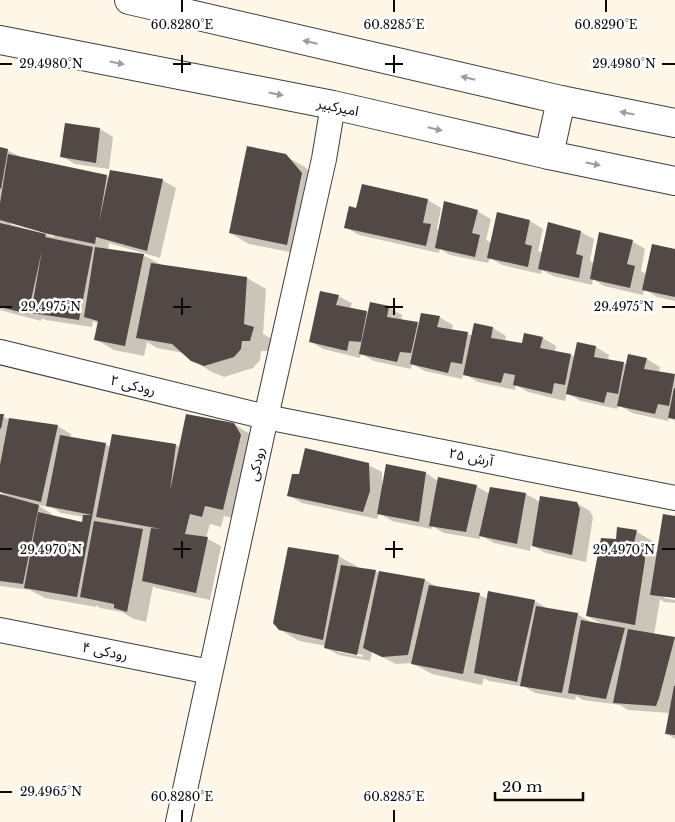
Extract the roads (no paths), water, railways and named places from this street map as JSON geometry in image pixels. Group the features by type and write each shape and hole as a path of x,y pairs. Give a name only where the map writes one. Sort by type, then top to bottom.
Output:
{"street":[{"path":"129,0 561,100 675,123"},
{"name":"امیرکبیر","path":"0,40 333,105 548,155 675,181"},
{"path":"548,155 561,100"},
{"name":"رودکی","path":"178,822 324,159 333,105"},
{"name":"رودکی ۲","path":"0,352 266,417"},
{"name":"آرش ۲۵","path":"266,417 675,498"},
{"name":"رودکی ۴","path":"0,630 210,672"}]}
